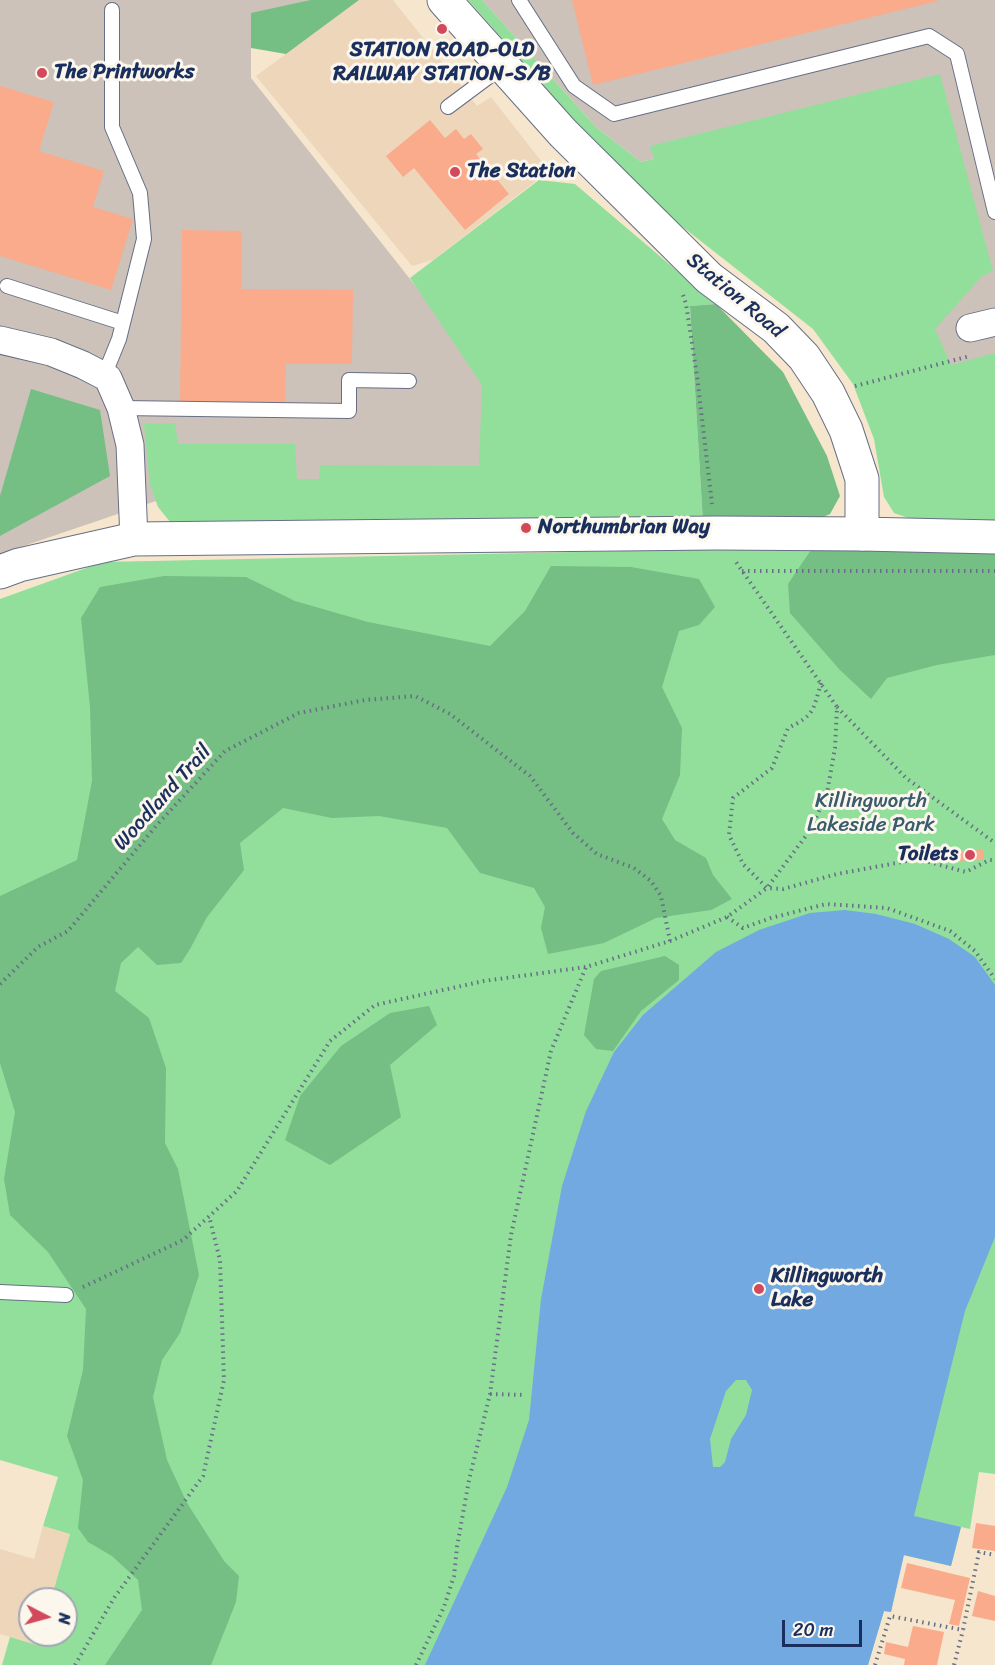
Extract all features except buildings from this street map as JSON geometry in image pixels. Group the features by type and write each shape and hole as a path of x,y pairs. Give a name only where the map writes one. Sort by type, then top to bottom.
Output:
{"street":[{"name":"Station Road","path":"444,0 563,133 709,278 776,328 804,357 828,393 846,430 861,479 862,534"},
{"path":"0,340 51,352 108,378 121,408 130,445 134,539"},
{"path":"0,572 20,565 134,539 716,533 995,537"}],"lane":[{"path":"519,0 574,86 614,114 929,36 957,54 995,212"},
{"path":"104,376 119,339 144,239 140,193 112,127 112,10"},
{"path":"448,107 503,66"},
{"path":"7,286 123,322"},
{"path":"121,408 349,411 350,380 409,381"},
{"path":"0,1292 66,1295"}],"path":[{"path":"682,293 686,304 697,376 716,533 837,707 906,778 995,843"},
{"path":"828,393 973,355"},
{"path":"742,571 995,571"},
{"path":"820,683 813,711 804,720 788,728 772,768 733,798 729,835 743,864 767,888 783,889 837,874 918,859 966,872 989,860 995,860"},
{"name":"Woodland Trail","path":"0,984 38,946 68,931 156,826 225,751 298,713 365,700 415,696 450,714 530,776 573,833 597,854 634,868 651,881 661,896 670,941"},
{"path":"66,1295 183,1240 237,1191 330,1041 375,1005 484,981 586,967 670,941 727,917 767,888 811,830 827,793 836,748 837,707"},
{"path":"727,917 743,927 826,904 887,908 950,931 975,951 995,979"},
{"path":"416,1665 444,1607 454,1576 469,1480 490,1394 511,1235 550,1051 586,967"},
{"path":"75,1665 114,1598 203,1476 224,1380 220,1260 209,1216"},
{"path":"490,1394 526,1395"},
{"path":"954,1665 979,1552 995,1555"},
{"path":"875,1665 890,1616 963,1630"}],"shaded area":[{"path":"0,0 310,0 251,14 251,78 550,456 550,488 209,483 0,554"},
{"path":"359,0 393,0 477,106 491,97 549,171 433,260 412,266 256,76"},
{"path":"482,0 995,0 995,390 928,359 654,159 641,162 596,127"},
{"path":"43,1526 70,1534 55,1587 18,1587 18,1639 0,1634 0,1549 34,1559"}],"green space":[{"path":"310,0 359,0 286,54 251,48 251,13"},
{"path":"468,0 482,0 596,127 641,162 654,159 650,146 940,74 993,271 982,276 935,329 951,365 995,353 995,521 917,521 894,513 884,497 874,439 853,384 813,329 656,206 591,140"},
{"path":"539,180 575,184 716,304 690,306 703,523 171,523 158,507 150,485 144,424 175,423 178,444 295,444 297,479 319,479 320,465 479,466 482,385 410,278"},
{"path":"716,304 783,372 827,456 840,496 830,514 814,521 703,523 690,306"},
{"path":"31,389 100,410 110,476 0,536 0,496"},
{"name":"Killingworth Lakeside Park","path":"813,547 995,550 995,1474 979,1472 970,1529 961,1527 951,1566 903,1555 891,1612 884,1611 868,1665 2,1665 10,1637 18,1639 18,1647 78,1647 78,1587 55,1587 70,1534 43,1526 58,1477 0,1460 0,599 103,562"},
{"path":"813,547 995,553 995,655 937,665 887,678 871,699 840,670 790,613 788,584"},
{"path":"551,566 631,567 699,579 715,607 699,625 679,631 662,687 682,728 680,775 662,819 675,840 706,858 713,875 732,899 711,910 656,918 604,943 548,954 541,928 545,907 534,888 480,873 447,828 379,816 332,818 283,808 240,843 244,870 207,917 181,963 157,965 138,947 121,963 115,991 149,1018 166,1068 165,1143 178,1169 199,1275 180,1333 162,1360 153,1397 167,1460 187,1503 224,1561 239,1576 236,1602 211,1665 105,1665 142,1610 138,1580 112,1556 88,1542 78,1528 83,1480 67,1436 83,1370 86,1309 48,1252 10,1215 4,1179 15,1112 0,1063 0,896 77,860 92,781 90,707 81,618 100,587 164,576 246,577 295,601 368,622 490,646 525,611"},
{"path":"665,956 679,965 679,980 641,1011 613,1051 596,1049 584,1035 594,979 601,971"},
{"path":"429,1006 437,1025 390,1065 401,1117 330,1165 285,1140 300,1096 341,1046 390,1013"}],"water":[{"name":"Killingworth Lake","path":"845,910 876,914 915,924 949,939 975,957 995,985 995,1237 965,1311 914,1516 961,1527 951,1566 904,1555 891,1612 884,1611 868,1665 425,1665 507,1487 529,1420 541,1299 562,1186 586,1111 614,1052 643,1015 716,952 759,930 810,913","holes":["736,1380 746,1380 752,1390 746,1415 731,1439 725,1462 720,1467 713,1467 710,1439 726,1391"]}],"place":[{"name":"STATION ROAD-OLD RAILWAY STATION-S/B","path":"442,29"},
{"name":"The Printworks","path":"42,73"},
{"name":"The Station","path":"455,172"},
{"name":"Northumbrian Way","path":"526,528"},
{"name":"Toilets","path":"970,855"},
{"name":"Killingworth Lake","path":"759,1289"}]}
